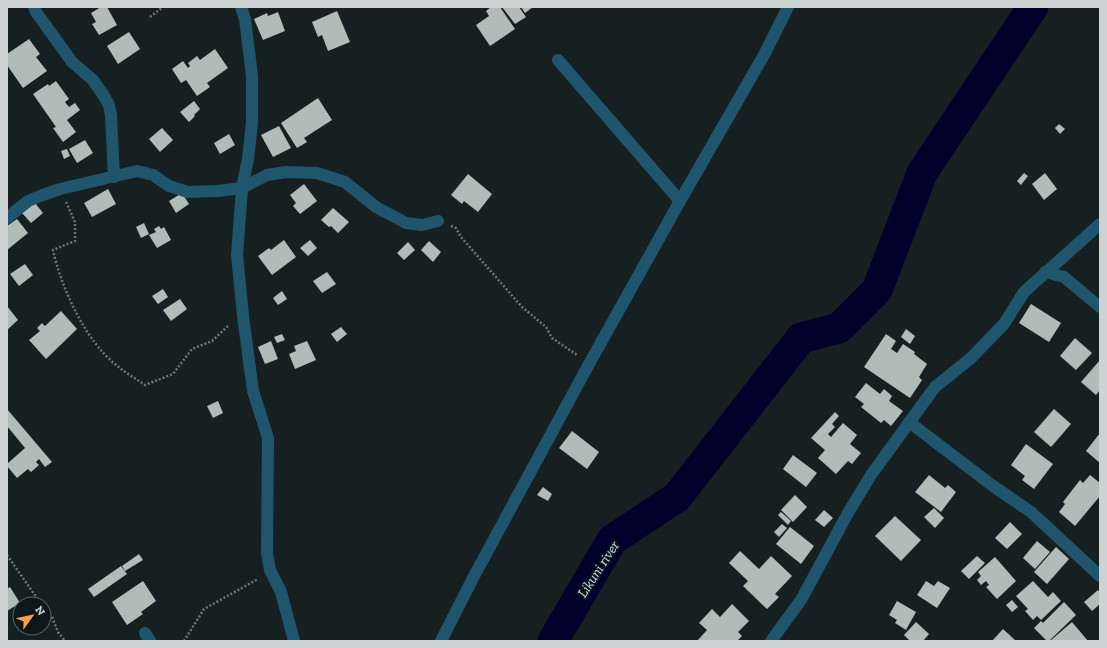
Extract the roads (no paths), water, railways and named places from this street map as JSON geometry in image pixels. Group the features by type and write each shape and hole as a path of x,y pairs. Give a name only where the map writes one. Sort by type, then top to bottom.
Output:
{"street":[{"path":"34,7 72,62 93,80 109,105 111,115 114,177"},
{"path":"241,7 245,19 252,76 252,123 248,159 242,188 237,255 253,391 268,438 266,553 270,570 281,592 294,641"},
{"path":"441,641 473,578 589,364 764,55 788,7"},
{"path":"558,60 680,201"},
{"path":"7,218 28,201 60,189 137,171 153,175 169,186 188,192 218,191 242,188 267,174 286,172 317,173 345,182 376,207 406,223 422,225 438,221"},
{"path":"771,641 802,600 848,513 871,475 934,387 971,358 1004,324 1024,292 1100,224"},
{"path":"1045,272 1064,277 1100,307"},
{"path":"909,422 993,486 1031,512 1100,576"}],"waterway":[{"name":"Likuni river","path":"553,641 612,540 677,497 801,338 839,328 877,290 922,173 1033,7"}]}
